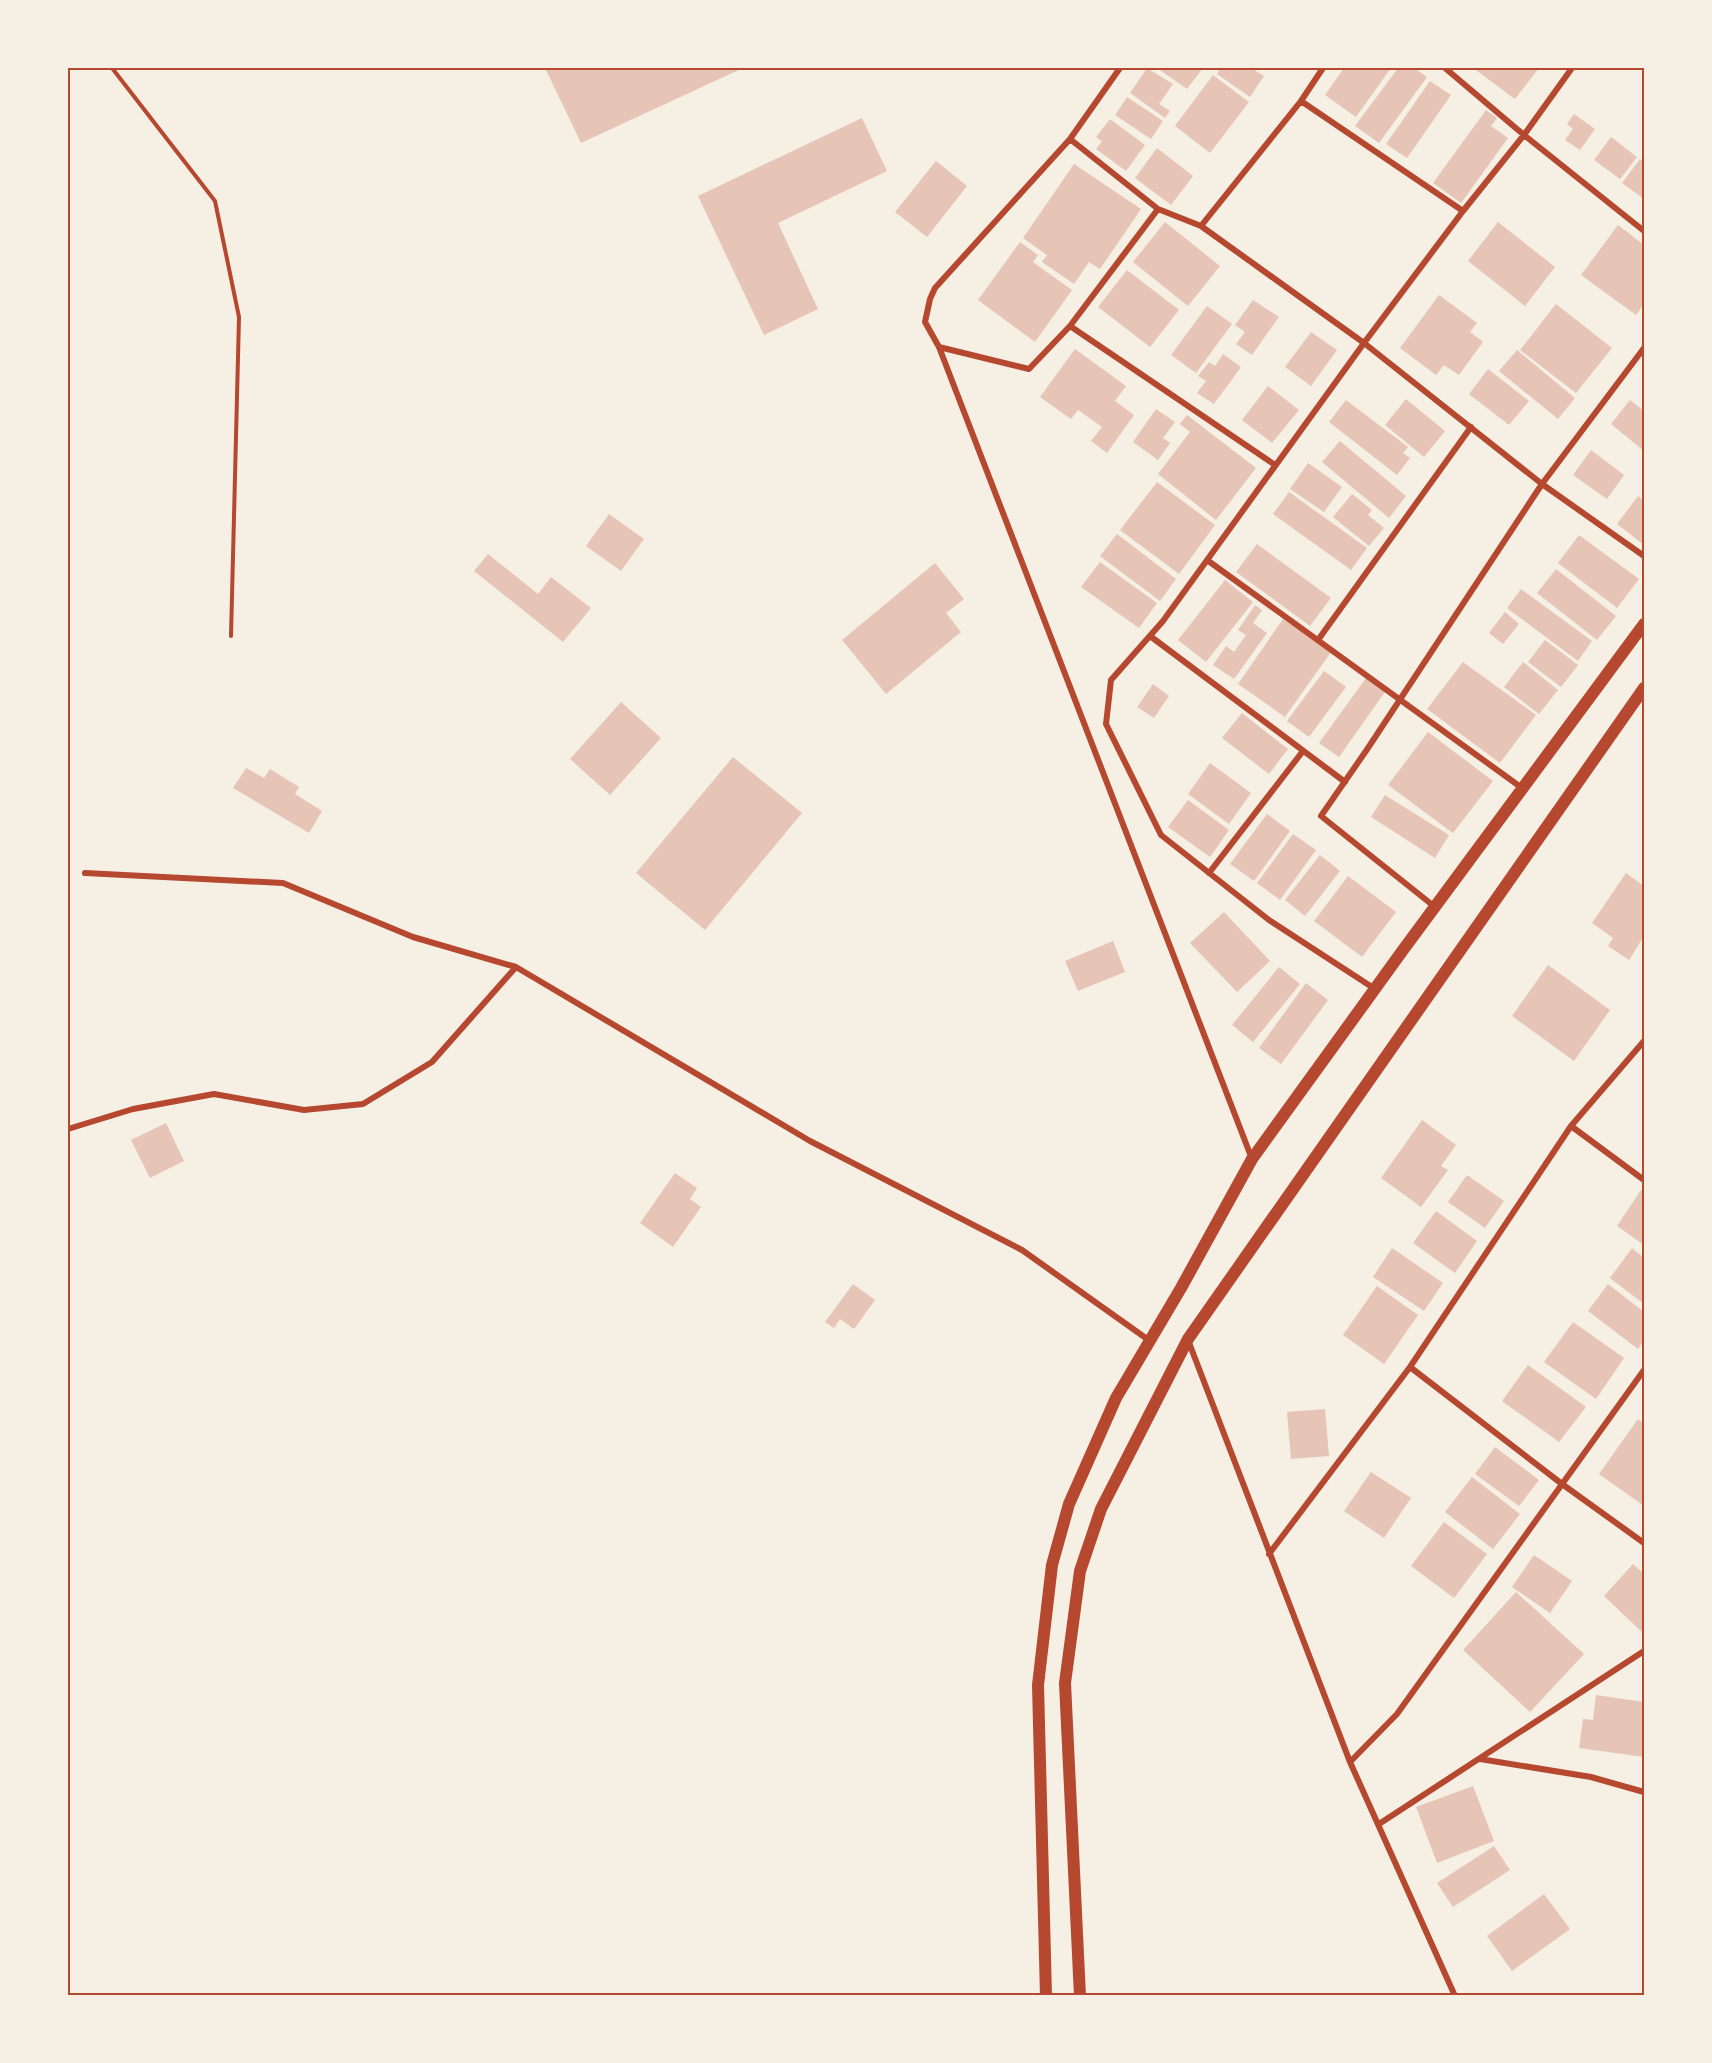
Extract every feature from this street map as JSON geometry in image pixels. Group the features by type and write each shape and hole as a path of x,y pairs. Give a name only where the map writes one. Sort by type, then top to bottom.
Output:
{"main road":[{"path":"1046,1995 1038,1685 1052,1565 1069,1504 1116,1398 1181,1288 1252,1159 1644,624"},
{"path":"1080,1995 1065,1683 1080,1571 1101,1509 1188,1339 1644,688"}],"street":[{"path":"1120,68 1070,138 935,288 925,322 939,347 1252,1159"},
{"path":"1202,226 1301,101 1323,68"},
{"path":"1445,68 1644,231"},
{"path":"1375,989 1269,920 1161,835 1106,724 1111,680 1163,621 1364,343 1524,135 1572,68"},
{"path":"1301,101 1463,212"},
{"path":"1070,138 1158,209 1202,226 1364,343 1542,484 1644,556"},
{"path":"939,347 1029,369 1070,326 1158,209"},
{"path":"1070,326 1275,465"},
{"path":"1435,907 1321,816 1542,484 1644,348"},
{"path":"1318,640 1471,427"},
{"path":"1207,560 1523,788"},
{"path":"1150,636 1345,782"},
{"path":"1209,873 1303,751"},
{"path":"85,873 282,883 413,937 516,967 810,1141 1022,1250 1150,1341"},
{"path":"68,1129 133,1109 214,1094 304,1110 363,1104 432,1062 516,967"},
{"path":"1269,1554 1410,1367 1572,1126 1644,1041"},
{"path":"1572,1126 1644,1180"},
{"path":"1188,1339 1350,1762 1455,1995"},
{"path":"1410,1367 1562,1484 1644,1543"},
{"path":"1350,1762 1397,1714 1644,1370"},
{"path":"1379,1824 1644,1651"},
{"path":"1480,1759 1591,1777 1644,1792"}],"path":[{"path":"112,68 215,201 239,317 231,636"}],"building":[{"path":"545,68 743,68 581,143"},
{"path":"1147,68 1173,84 1159,104 1170,111 1165,118 1130,93"},
{"path":"1157,68 1203,68 1187,89"},
{"path":"1221,68 1251,68 1264,76 1250,97 1217,74"},
{"path":"1344,68 1391,68 1356,117 1325,95"},
{"path":"1398,68 1414,68 1427,77 1379,143 1355,126"},
{"path":"1473,68 1539,68 1515,99"},
{"path":"1213,75 1249,102 1210,153 1175,126"},
{"path":"1430,81 1451,95 1407,158 1386,144"},
{"path":"1127,97 1163,121 1151,139 1115,115"},
{"path":"1486,110 1497,118 1491,126 1508,138 1461,203 1433,183"},
{"path":"1574,114 1595,129 1580,150 1565,140 1573,129 1567,124"},
{"path":"862,118 887,171 778,223 818,309 764,335 698,196"},
{"path":"1110,119 1145,145 1126,171 1096,149 1102,141 1096,137"},
{"path":"1611,137 1637,157 1620,179 1594,160"},
{"path":"1157,148 1193,176 1171,205 1135,178"},
{"path":"1640,159 1644,162 1644,199 1622,183"},
{"path":"936,161 967,186 927,237 895,212"},
{"path":"1074,164 1141,209 1100,269 1089,262 1074,284 1042,262 1047,255 1023,238"},
{"path":"1165,222 1220,266 1188,306 1133,262"},
{"path":"1498,222 1555,267 1525,306 1468,261"},
{"path":"1618,225 1644,245 1644,304 1636,315 1581,275"},
{"path":"1020,242 1038,255 1033,262 1072,290 1035,342 978,300"},
{"path":"1127,270 1179,310 1150,347 1098,307"},
{"path":"1439,295 1477,323 1470,332 1483,342 1459,375 1444,365 1436,375 1400,348"},
{"path":"1253,300 1279,317 1252,355 1236,344 1245,332 1235,325"},
{"path":"1556,304 1612,348 1576,393 1520,350"},
{"path":"1207,306 1232,324 1196,373 1171,355"},
{"path":"1311,332 1337,350 1311,386 1285,367"},
{"path":"1075,349 1126,386 1115,401 1134,415 1107,453 1091,441 1102,427 1078,410 1071,419 1040,397"},
{"path":"1517,350 1575,398 1558,419 1499,371"},
{"path":"1223,354 1241,367 1214,404 1197,393 1206,381 1198,376 1209,362 1215,366"},
{"path":"1488,369 1529,401 1509,425 1469,394"},
{"path":"1268,386 1299,410 1272,443 1242,420"},
{"path":"1406,399 1445,431 1424,457 1385,425"},
{"path":"1346,400 1408,447 1403,453 1410,458 1397,475 1329,422"},
{"path":"1630,400 1644,411 1644,451 1611,424"},
{"path":"1156,409 1175,422 1163,438 1170,443 1158,460 1133,442"},
{"path":"1187,415 1256,468 1216,520 1158,474 1190,432 1180,424"},
{"path":"1340,441 1406,496 1389,518 1322,462"},
{"path":"1591,450 1624,475 1607,499 1573,475"},
{"path":"1308,463 1342,487 1324,512 1290,489"},
{"path":"1157,482 1215,525 1179,574 1120,530"},
{"path":"1289,492 1367,548 1351,570 1273,514"},
{"path":"1352,494 1372,510 1368,515 1384,528 1369,546 1333,517"},
{"path":"1638,496 1644,501 1644,545 1617,524"},
{"path":"609,514 644,539 621,571 586,546"},
{"path":"1117,534 1176,579 1160,601 1100,556"},
{"path":"1579,535 1639,579 1617,608 1558,563"},
{"path":"1257,544 1331,598 1310,626 1236,572"},
{"path":"488,554 538,594 551,577 591,608 563,642 474,571"},
{"path":"1100,562 1157,603 1139,628 1081,587"},
{"path":"935,563 964,599 946,613 961,632 886,694 842,640"},
{"path":"1556,569 1616,616 1597,640 1537,593"},
{"path":"1225,580 1253,602 1206,662 1178,640"},
{"path":"1521,589 1592,641 1578,661 1507,608"},
{"path":"1255,605 1262,610 1253,623 1267,633 1234,679 1213,665 1226,646 1234,652 1246,635 1238,630"},
{"path":"1505,612 1519,624 1503,644 1489,633"},
{"path":"1283,619 1331,652 1285,717 1238,684"},
{"path":"1545,640 1578,665 1561,687 1528,662"},
{"path":"1463,662 1536,715 1500,763 1427,709"},
{"path":"1523,662 1558,690 1539,714 1504,687"},
{"path":"1324,671 1346,687 1309,737 1287,721"},
{"path":"1366,678 1385,692 1339,757 1319,743"},
{"path":"1153,684 1169,696 1154,718 1137,707"},
{"path":"621,702 661,738 610,795 570,759"},
{"path":"1242,713 1288,749 1269,774 1222,738"},
{"path":"1428,732 1493,781 1453,833 1388,785"},
{"path":"733,757 802,813 705,930 636,873"},
{"path":"1210,763 1251,793 1229,824 1188,794"},
{"path":"246,768 264,778 270,769 299,787 295,794 322,811 309,833 233,788"},
{"path":"1385,795 1449,835 1435,858 1371,817"},
{"path":"1188,800 1229,830 1210,857 1168,827"},
{"path":"1267,814 1290,831 1254,881 1230,864"},
{"path":"1293,834 1316,850 1280,900 1257,883"},
{"path":"1320,855 1340,871 1305,916 1285,900"},
{"path":"1626,873 1644,886 1644,936 1629,960 1608,946 1613,938 1592,923"},
{"path":"1348,876 1396,912 1362,957 1314,921"},
{"path":"1224,912 1270,961 1237,992 1190,943"},
{"path":"1113,941 1125,972 1078,991 1065,961"},
{"path":"1548,965 1610,1010 1574,1061 1512,1016"},
{"path":"1279,967 1300,984 1253,1042 1232,1025"},
{"path":"1306,983 1328,1000 1281,1064 1259,1048"},
{"path":"1422,1120 1456,1145 1441,1166 1448,1170 1421,1207 1381,1178"},
{"path":"166,1123 184,1161 150,1178 131,1140"},
{"path":"675,1173 697,1188 690,1199 701,1207 673,1247 640,1223"},
{"path":"1467,1175 1504,1201 1485,1228 1448,1202"},
{"path":"1641,1190 1644,1192 1644,1245 1617,1226"},
{"path":"1436,1211 1477,1241 1455,1273 1413,1243"},
{"path":"1392,1248 1443,1283 1424,1311 1373,1277"},
{"path":"1632,1248 1644,1258 1644,1304 1610,1278"},
{"path":"853,1284 875,1300 854,1329 840,1319 834,1328 825,1322"},
{"path":"1608,1284 1644,1312 1644,1340 1638,1349 1588,1311"},
{"path":"1377,1286 1418,1315 1384,1364 1343,1335"},
{"path":"1573,1322 1624,1358 1596,1399 1544,1362"},
{"path":"1528,1365 1586,1407 1559,1442 1502,1401"},
{"path":"1325,1409 1329,1456 1291,1459 1287,1412"},
{"path":"1638,1419 1644,1424 1644,1506 1599,1474"},
{"path":"1495,1447 1539,1480 1519,1506 1475,1474"},
{"path":"1371,1472 1411,1498 1384,1538 1344,1511"},
{"path":"1472,1477 1520,1514 1493,1549 1445,1512"},
{"path":"1444,1522 1487,1554 1454,1598 1411,1566"},
{"path":"1534,1555 1572,1581 1550,1613 1512,1587"},
{"path":"1633,1564 1644,1574 1644,1634 1604,1596"},
{"path":"1516,1592 1584,1654 1530,1712 1463,1650"},
{"path":"1596,1695 1644,1702 1644,1757 1579,1748 1583,1719 1593,1720"},
{"path":"1473,1786 1494,1841 1437,1863 1416,1807"},
{"path":"1494,1846 1510,1870 1453,1907 1437,1883"},
{"path":"1544,1894 1570,1929 1512,1971 1487,1936"}]}
